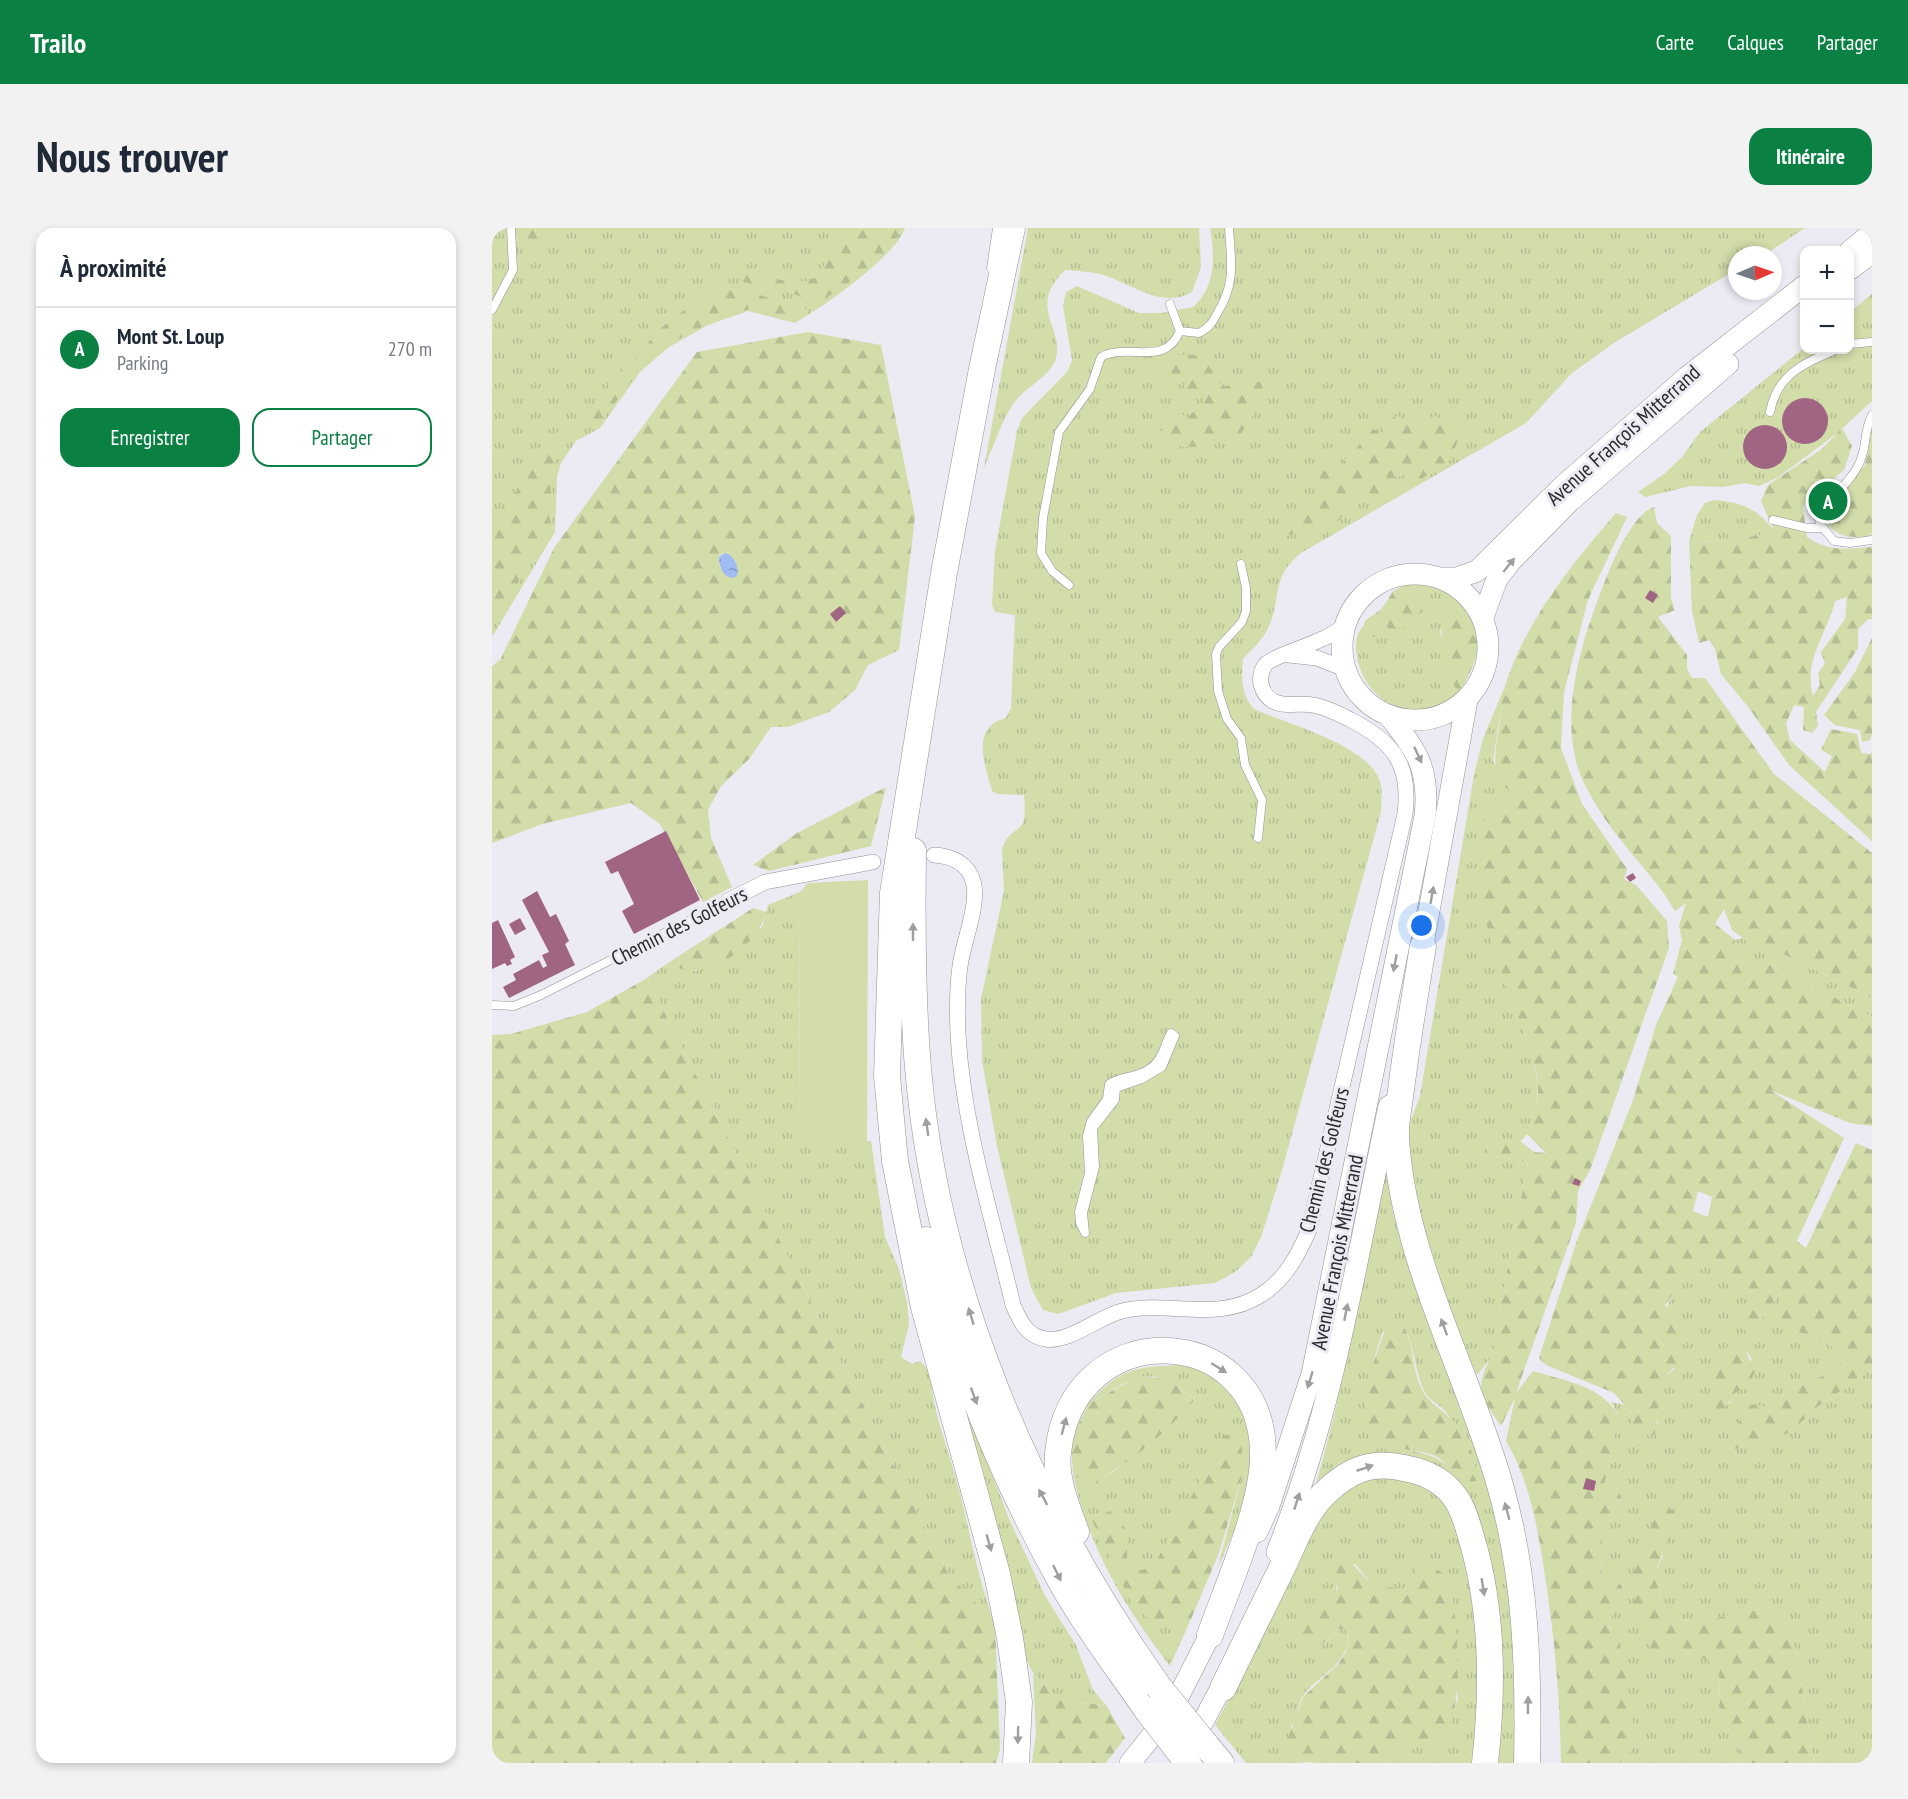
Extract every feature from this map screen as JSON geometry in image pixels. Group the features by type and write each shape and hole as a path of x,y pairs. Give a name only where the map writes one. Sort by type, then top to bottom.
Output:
{"highway":[{"path":"1012,228 982,369 942,584 893,893 887,1076 895,1161 924,1307 997,1574 1008,1627 1019,1702 1016,1763"},
{"path":"914,770 913,986 918,1070 947,1239 975,1330 1031,1474 1085,1576 1158,1686 1200,1758"},
{"path":"1423,946 1407,1042 1396,1136 1401,1188 1418,1256 1488,1445 1513,1534 1522,1599 1528,1681 1527,1763"},
{"path":"891,991 897,1076 909,1157 933,1264 951,1329 972,1390 1014,1486 1064,1586 1147,1710 1200,1758"},
{"path":"1137,1656 1085,1558 1063,1495 1058,1454 1066,1418 1089,1380 1103,1368 1130,1354 1152,1350 1177,1351 1201,1358 1222,1369 1241,1386 1253,1407 1259,1426 1263,1450 1263,1473 1210,1635"},
{"path":"1223,1688 1299,1532 1321,1497 1341,1478 1378,1464 1420,1471 1438,1480 1456,1499 1466,1519 1480,1571 1489,1622 1489,1731 1485,1763"}],"main road":[{"path":"1854,248 1872,233"},
{"path":"1854,266 1872,253"},
{"name":"Avenue François Mitterrand","path":"1442,578 1457,578 1477,571 1563,486 1687,377 1800,289"},
{"name":"Avenue François Mitterrand","path":"1483,617 1497,579 1511,561 1570,501 1708,379 1800,307"},
{"path":"1414,573 1442,578 1467,594 1483,617 1489,645 1484,674 1467,700 1445,715 1417,721 1389,716 1365,700 1345,669 1342,648 1345,625 1362,596 1386,579 1414,573"},
{"name":"Avenue François Mitterrand","path":"1200,1758 1223,1688 1296,1505 1334,1374 1423,946 1467,700"},
{"name":"Avenue François Mitterrand","path":"1130,1763 1170,1713 1210,1635 1269,1506 1312,1374 1425,816 1423,768 1414,747 1389,716"}],"street":[{"name":"Chemin des Golfeurs","path":"934,855 956,860 966,868 973,880 974,894 960,966 957,999 962,1078 982,1180 1013,1305 1019,1320 1028,1332 1038,1338 1050,1340 1062,1338 1091,1322 1123,1311 1161,1307 1219,1310 1261,1295 1280,1280 1296,1260 1309,1230 1406,814 1408,795 1406,777 1398,759 1385,742 1370,730 1319,706 1274,702 1265,695 1260,685 1265,664 1274,657 1316,644 1336,634 1345,625"},
{"path":"1286,655 1317,658 1345,669"},
{"name":"Chemin des Golfeurs","path":"728,901 765,882 873,862"}],"lane":[{"path":"492,310 513,270 511,228"},
{"path":"990,279 997,228"},
{"path":"1180,331 1199,333 1207,330 1229,293 1232,277 1229,228"},
{"path":"982,369 988,290"},
{"path":"1069,585 1052,571 1041,553 1043,518 1059,432 1090,389 1101,357 1120,351 1168,349 1175,344 1180,331 1170,304"},
{"path":"1854,344 1872,342"},
{"path":"1770,412 1773,394 1788,375 1827,354"},
{"path":"1872,415 1863,438 1863,456 1856,469 1818,513 1822,528 1834,541 1850,543 1872,540"},
{"path":"1773,519 1807,528 1822,528"},
{"path":"1240,564 1246,588 1246,612 1242,622 1219,647 1216,654 1218,691 1227,719 1241,738 1245,765 1262,800 1258,838"},
{"name":"Chemin des Golfeurs","path":"492,1005 514,1006 541,995 728,901"},
{"path":"1170,1035 1175,1036 1162,1067 1142,1079 1116,1088 1115,1100 1093,1128 1095,1167 1083,1213 1085,1233 1080,1223 1079,1212 1089,1173 1086,1142 1091,1121 1107,1098 1109,1084 1118,1079 1132,1077 1154,1065 1170,1035"}],"green space":[{"path":"492,228 905,228 899,240 873,267 839,294 795,323 748,311 708,325 669,347 640,372 600,428 576,441 561,463 557,477 555,532 492,637"},
{"path":"528,228 555,228 548,238 534,248 527,245"},
{"path":"851,228 902,228 889,249 866,270 813,305 797,295 743,282 741,274 750,272 789,282 808,281 817,276 837,245 848,237"},
{"path":"1028,228 1199,228 1201,267 1192,292 1172,298 1151,295 1101,274 1065,270 1048,296 1047,307 1056,338 1055,361 1047,373 1013,404 984,468"},
{"path":"1210,228 1805,228 1778,246 1728,246 1728,274 1614,343 1572,373 1526,423 1301,553 1286,569 1279,584 1269,627 1243,659 1244,692 1254,709 1324,737 1358,756 1371,767 1379,779 1382,795 1381,812 1280,1177 1261,1237 1251,1257 1235,1272 1215,1283 1116,1293 1058,1314 1043,1310 1031,1288 997,1146 982,1060 981,999 1004,891 1002,849 1010,835 1022,825 1025,809 1024,795 998,794 992,791 984,759 984,738 988,730 995,723 1006,718 1011,708 1015,615 995,612 992,605 995,551 1017,431 1022,418 1067,372 1072,360 1063,306 1066,292 1077,286 1139,313 1161,313 1193,307 1201,299 1210,281 1213,249"},
{"path":"726,282 743,290 810,311 795,321 749,309 692,331 667,346 644,365 599,424 593,428 585,427 581,416 590,410 623,370 634,363 635,358 661,328 693,303 701,302"},
{"path":"1872,294 1872,401 1836,434 1777,478 1759,486 1745,483 1723,487 1691,486 1645,497 1638,492 1664,474 1682,457 1700,432 1800,351 1800,354 1854,354 1854,309"},
{"path":"808,332 881,345 915,517 899,650 868,665 855,690 829,712 788,727 771,727 749,759 721,786 708,810 711,838 732,887 703,902 660,824 631,803 542,824 492,843 492,666 500,660 554,548 697,352","holes":["723,553 736,562 736,576 726,576 720,567 719,557"]},
{"path":"1169,353 1193,355 1203,359 1222,387 1250,380 1262,383 1263,391 1255,399 1248,426 1230,439 1208,446 1185,447 1163,444 1160,433 1170,420 1180,414 1188,417 1207,398 1185,392 1186,378 1172,384 1162,379 1160,364"},
{"path":"1397,416 1420,425 1434,416 1449,421 1462,431 1449,461 1420,480 1411,473 1390,479 1385,477 1384,480 1403,487 1394,496 1372,508 1366,500 1361,499 1352,504 1338,521 1319,532 1322,528 1286,536 1281,531 1279,523 1302,514 1303,508 1315,495 1316,472 1337,468 1345,473 1348,470 1343,461 1372,429 1383,433 1387,422"},
{"path":"1842,428 1852,446 1844,470 1803,506 1807,537 1830,547 1847,549 1872,547 1872,619 1868,619 1858,629 1858,648 1816,712 1818,726 1812,733 1803,730 1804,707 1794,705 1786,724 1790,740 1825,772 1832,756 1821,750 1831,729 1857,734 1861,753 1871,754 1872,751 1872,841 1789,765 1749,708 1721,674 1715,649 1709,640 1699,643 1692,611 1689,542 1727,541 1775,532 1761,501 1768,485 1822,449","holes":["1847,597 1845,619 1821,652 1825,664 1818,673 1820,685 1813,696 1811,670 1817,647 1835,601"]},
{"path":"1872,428 1872,533 1869,537 1842,535 1832,529 1823,517 1865,465"},
{"path":"562,430 563,441 553,465 549,531 492,624 492,510 498,511 508,503 516,493 540,447"},
{"path":"1715,500 1743,505 1756,513 1776,532 1727,541 1689,542 1697,515 1705,503"},
{"path":"1654,507 1657,523 1671,536 1671,598 1675,610 1658,617 1687,655 1687,669 1692,678 1705,678 1774,774 1872,853 1872,998 1775,950 1762,952 1732,930 1724,909 1715,924 1735,940 1733,952 1740,961 1770,964 1872,1017 1872,1126 1850,1123 1770,1090 1844,1138 1797,1241 1806,1248 1856,1143 1872,1150 1872,1369 1817,1407 1792,1431 1761,1445 1734,1449 1738,1424 1748,1404 1770,1407 1788,1390 1828,1374 1849,1354 1788,1327 1775,1328 1780,1293 1762,1318 1762,1331 1748,1333 1739,1327 1744,1312 1755,1301 1755,1292 1739,1284 1701,1251 1695,1258 1696,1264 1665,1305 1669,1312 1664,1319 1678,1327 1674,1342 1666,1342 1662,1346 1667,1353 1676,1354 1680,1359 1653,1390 1658,1406 1657,1424 1654,1435 1647,1435 1642,1446 1632,1445 1631,1412 1614,1393 1546,1365 1539,1358 1576,1243 1633,1100 1656,1025 1678,977 1673,974 1682,940 1679,926 1686,903 1675,911 1606,820 1585,785 1576,761 1572,736 1575,682 1580,655 1596,604 1618,550 1631,528 1646,511","holes":["1698,1191 1712,1197 1708,1217 1693,1211"]},
{"path":"1616,513 1627,517 1588,600 1564,692 1561,748 1582,804 1627,869 1624,879 1636,885 1667,921 1669,948 1590,1170 1578,1191 1576,1223 1516,1393 1533,1371 1570,1381 1592,1391 1602,1397 1619,1416 1603,1491 1611,1489 1622,1497 1603,1534 1601,1563 1602,1576 1622,1586 1623,1602 1612,1609 1610,1636 1619,1640 1637,1743 1620,1763 1561,1763 1554,1647 1539,1541 1527,1489 1506,1441 1515,1398 1501,1426 1485,1401 1481,1387 1490,1359 1528,1162 1490,1155 1487,1143 1520,1141 1534,1152 1546,1153 1527,1134 1537,1098 1536,1070 1487,926 1481,899 1478,847 1486,820 1513,794 1500,779 1495,755 1502,696 1514,662 1537,616 1552,594"},
{"path":"1409,583 1440,589 1448,593 1461,604 1474,623 1452,602 1440,632 1452,659 1460,693 1445,704 1429,709 1413,710 1398,707 1384,700 1372,689 1362,674 1357,657 1356,641 1360,630 1363,626 1365,637 1375,637 1379,624 1385,623 1410,592 1393,591"},
{"path":"1393,591 1410,592 1421,603 1410,626 1389,630 1385,623 1379,624 1376,637 1364,637 1366,621 1381,609"},
{"path":"1452,601 1473,621 1479,638 1476,657 1460,693 1446,676 1452,659 1442,630 1444,617"},
{"path":"1872,638 1872,734 1870,740 1862,742 1860,730 1835,725 1824,715 1855,672"},
{"path":"1504,688 1493,761 1513,794 1485,821 1478,867 1481,897 1490,934 1533,1058 1538,1085 1536,1106 1527,1134 1521,1141 1487,1143 1490,1155 1528,1162 1490,1359 1477,1375 1454,1324 1421,1236 1407,1131 1420,1096 1474,775 1483,739"},
{"path":"886,787 871,846 769,871 753,865 797,833"},
{"path":"868,880 867,1141 799,1141 800,892 808,883"},
{"path":"800,892 799,1141 871,1141 885,1237 899,1269 907,1302 909,1324 901,1357 912,1364 920,1361 930,1371 937,1415 995,1624 965,1595 949,1575 647,978 665,965 696,971 762,927 768,905"},
{"path":"753,908 766,912 762,923 749,942 731,957 698,970 665,965"},
{"path":"1743,938 1762,952 1775,950 1872,998 1872,1017 1770,964 1740,961 1733,952 1735,940"},
{"path":"647,978 949,1575 995,1623 1000,1749 996,1763 492,1763 492,1035 511,1034 587,1012"},
{"path":"1387,1144 1392,1209 1408,1266 1446,1364 1459,1407 1472,1436 1490,1493 1504,1555 1511,1596 1517,1763 1493,1763 1479,1530 1416,1458 1370,1454 1336,1470 1316,1484 1347,1358","holes":["1384,1318 1401,1321 1409,1337 1425,1392 1452,1420 1470,1452 1473,1460 1462,1478 1431,1456 1379,1439 1374,1360 1383,1331"]},
{"path":"1701,1250 1739,1284 1755,1292 1756,1301 1744,1312 1762,1318 1781,1292 1788,1327 1849,1354 1828,1374 1788,1390 1734,1448 1761,1445 1872,1369 1872,1763 1814,1763 1796,1650 1771,1607 1716,1618 1668,1622 1654,1574 1663,1556 1661,1506 1634,1560 1635,1613 1674,1649 1705,1658 1719,1668 1720,1714 1739,1748 1741,1763 1620,1763 1637,1743 1610,1636 1612,1609 1602,1576 1600,1542 1608,1520 1622,1497 1603,1491 1619,1416 1611,1402 1625,1405 1647,1435 1658,1424 1658,1407 1653,1390 1658,1381 1675,1369 1662,1346 1666,1342 1665,1316 1670,1299 1696,1264 1694,1258","holes":["1730,1341 1751,1342 1745,1350 1752,1359 1728,1405 1710,1392"]},
{"path":"1384,1318 1401,1321 1409,1339 1421,1387 1426,1396 1461,1431 1474,1459 1477,1481 1465,1480 1435,1456 1390,1445 1377,1436 1369,1424 1366,1394 1369,1377 1384,1333 1380,1327"},
{"path":"1735,1335 1752,1342 1745,1350 1755,1371 1748,1387 1736,1392 1715,1421 1704,1415 1700,1407 1703,1395 1710,1392 1730,1341"},
{"path":"1182,1365 1208,1372 1222,1380 1233,1391 1242,1404 1251,1436 1253,1453 1250,1484 1240,1517 1217,1570 1242,1476 1166,1546 1153,1567 1141,1571 1127,1560 1127,1530 1091,1518 1178,1626 1191,1619 1170,1666 1124,1599 1099,1553 1080,1502 1073,1475 1091,1484 1114,1471 1137,1453 1195,1399 1165,1380 1142,1377 1088,1404 1110,1383 1130,1371 1140,1368"},
{"path":"1139,1376 1167,1379 1195,1399 1160,1435 1134,1457 1106,1475 1091,1484 1073,1475 1071,1440 1088,1404"},
{"path":"954,1378 1010,1521 1045,1596 1076,1645 1093,1690 1106,1705 1063,1702 1033,1673 1024,1655 987,1485"},
{"path":"1241,1429 1242,1476 1219,1553 1191,1619 1178,1626 1151,1620 1133,1606 1091,1518 1110,1511 1127,1530 1127,1560 1141,1570 1153,1567 1224,1436"},
{"path":"1394,1478 1433,1493 1449,1513 1462,1543 1470,1580 1477,1662 1477,1702 1472,1763 1385,1763 1390,1752 1402,1742 1412,1742 1451,1720 1458,1698 1451,1584 1419,1564 1407,1596 1373,1586 1355,1564 1337,1582 1336,1594 1330,1599 1321,1599 1322,1646 1338,1629 1346,1629 1347,1641 1341,1659 1303,1696 1291,1726 1297,1761 1306,1763 1246,1763 1215,1725 1259,1643 1319,1517 1345,1491 1369,1479"},
{"path":"1661,1506 1675,1511 1672,1531 1654,1574 1668,1622 1716,1618 1771,1607 1796,1650 1814,1763 1741,1763 1739,1748 1720,1714 1719,1668 1688,1653 1655,1654 1634,1613 1634,1560"},
{"path":"1344,1558 1371,1583 1384,1588 1392,1587 1406,1596 1419,1564 1438,1570 1451,1584 1458,1667 1454,1711 1449,1729 1440,1743 1402,1742 1390,1752 1385,1763 1335,1763 1329,1754 1330,1740 1323,1746 1316,1763 1297,1761 1288,1755 1287,1741 1303,1697 1339,1663 1346,1652 1348,1637 1346,1629 1338,1629 1316,1651 1308,1651 1296,1634 1313,1603 1336,1594 1338,1587 1331,1576 1333,1566"},
{"path":"1033,1673 1063,1702 1106,1705 1125,1738 1106,1763 1032,1763 1036,1733"},
{"path":"1330,1740 1329,1754 1335,1763 1316,1763 1322,1746"}],"water":[{"path":"725,553 733,558 736,564 738,574 734,578 724,574 721,568 719,557"}],"building":[{"path":"1805,398 1821,405 1828,421 1821,437 1805,444 1789,437 1782,421 1789,405"},
{"path":"1765,425 1780,432 1787,447 1780,462 1765,469 1750,462 1743,447 1750,432"},
{"path":"1650,590 1658,595 1653,603 1645,598"},
{"path":"840,606 846,613 836,622 830,614"},
{"path":"666,831 700,900 634,934 622,911 634,904 618,871 611,874 605,862"},
{"path":"1633,873 1636,878 1630,882 1626,877"},
{"path":"537,891 550,917 556,914 569,941 565,944 575,965 509,998 503,987 516,980 513,974 539,960 543,968 547,966 542,955 549,952 522,900"},
{"path":"520,918 526,929 515,935 509,924"},
{"path":"498,920 515,957 510,960 512,964 507,966 505,963 492,969 492,923"},
{"path":"1575,1178 1581,1181 1579,1186 1572,1184"},
{"path":"1586,1478 1596,1481 1594,1491 1583,1489"}],"place":[{"name":"Mont St. Loup","path":"1828,501"}]}
